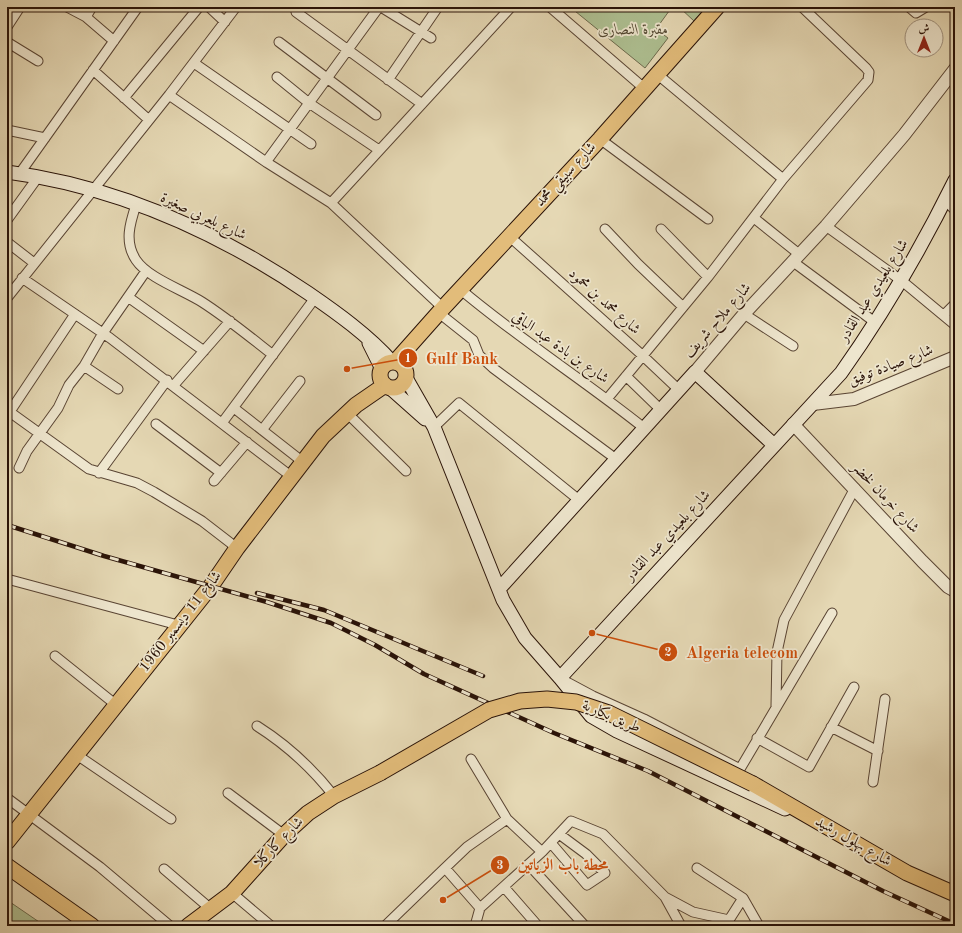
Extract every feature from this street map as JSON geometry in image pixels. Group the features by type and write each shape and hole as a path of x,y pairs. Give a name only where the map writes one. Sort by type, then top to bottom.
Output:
{"main road":[{"name":"شارع سبيقي محمد","path":"387,373 413,341 600,139 717,7"},
{"name":"شارع بلعربي صغيرة","path":"13,172 92,190 136,205 168,217 242,252 275,271 315,298 365,336 387,373"},
{"name":"شارع بلعيدي عبد القادر","path":"560,678 841,373 876,323 902,281 955,180"},
{"path":"387,373 393,388 401,385 406,376 413,341"},
{"path":"387,373 402,366 434,426 499,589 525,638 591,716 617,731 757,797 808,816"},
{"path":"695,372 774,445"},
{"name":"شارع ملاح شريف","path":"499,589 695,372"},
{"path":"387,373 434,426"},
{"name":"شارع 11 ديسمبر 1960","path":"7,842 178,625 211,586 237,548 323,436 387,373"},
{"name":"طريق بكارية","path":"380,773 489,710 520,701 547,699 576,702 609,713 753,784"},
{"name":"شارع كاركلا","path":"188,926 212,910 232,893 284,835 308,813 334,796 380,773"},
{"name":"شارع بهلول رشيد","path":"753,784 913,876 955,894"},
{"path":"7,866 92,926"},
{"path":"7,874 81,926"}],"street":[{"path":"7,27 10,16 20,7"},
{"path":"67,7 86,17 114,41"},
{"path":"86,17 92,7"},
{"path":"13,172 45,138 138,7"},
{"path":"124,98 199,7"},
{"path":"209,7 225,22"},
{"path":"7,298 169,95 236,7"},
{"path":"266,162 380,7 420,33 431,38"},
{"path":"388,80 438,7"},
{"path":"330,203 511,7"},
{"path":"550,7 645,89"},
{"path":"607,399 708,277 783,179 867,81 869,75 866,68 802,7"},
{"path":"909,7 916,13 926,7"},
{"path":"296,12 422,104"},
{"path":"7,42 38,61"},
{"path":"279,42 328,77 376,116"},
{"path":"194,63 311,144"},
{"name":"شارع ملاح شريف","path":"695,372 744,314 826,226 904,135 955,69"},
{"path":"93,70 149,120"},
{"path":"657,74 783,179"},
{"path":"276,77 309,103 379,150"},
{"path":"169,95 266,162 330,203 473,340 479,355 494,368 616,459"},
{"path":"7,130 45,138"},
{"path":"600,139 708,219"},
{"path":"7,220 38,177"},
{"path":"945,200 955,210"},
{"path":"136,205 128,234 130,246 136,260 146,271 202,302 230,321 273,355"},
{"path":"754,218 796,258 876,323"},
{"path":"826,226 902,281 955,325"},
{"path":"605,229 638,264 683,307"},
{"path":"661,229 708,277"},
{"name":"شارع محمد بن محمود","path":"509,236 679,390"},
{"path":"7,242 34,263"},
{"path":"19,468 27,450 58,408 69,385 84,366 103,333 146,271"},
{"path":"22,278 103,333 171,383 292,477"},
{"name":"شارع بن بادة عبد الباقي","path":"460,289 498,321 607,399 644,428"},
{"path":"128,297 204,351"},
{"path":"222,423 315,298"},
{"path":"944,315 955,304"},
{"path":"75,314 8,413 68,455 99,473 122,478 154,492 202,521 237,548"},
{"path":"744,314 793,346"},
{"path":"99,473 171,383 204,351 230,321"},
{"name":"شارع صيادة توفيق","path":"813,404 854,399 955,357"},
{"path":"84,366 118,389"},
{"path":"626,376 660,409"},
{"path":"262,430 300,381"},
{"path":"434,426 459,403 579,500"},
{"path":"234,408 303,462"},
{"path":"351,409 406,471"},
{"path":"156,424 221,474"},
{"name":"شارع خرمان لخضر","path":"793,424 855,488 922,561 948,587 955,591"},
{"path":"214,481 247,442"},
{"path":"776,706 777,652 784,620 855,488"},
{"path":"7,579 178,625"},
{"path":"560,678 593,696 644,719 740,769 832,613"},
{"path":"55,656 116,704"},
{"path":"757,738 809,767 854,687"},
{"path":"873,782 885,699"},
{"path":"257,726 278,739 314,771 334,796"},
{"path":"831,727 878,751"},
{"path":"77,755 171,819"},
{"path":"471,760 507,819 542,852"},
{"path":"228,793 284,835"},
{"path":"7,798 100,867 170,926"},
{"path":"385,926 468,847 507,819"},
{"path":"474,926 480,908 542,852 571,821 604,834 665,897 681,926"},
{"path":"551,843 587,885 605,872 586,854 559,834"},
{"path":"528,865 586,926"},
{"path":"445,868 480,908"},
{"path":"697,868 743,898 759,926"},
{"path":"164,869 212,910"},
{"path":"504,887 538,926"},
{"path":"232,893 271,926"},
{"path":"665,897 693,912 729,920 743,898"},
{"path":"715,917 721,926"}],"green space":[{"name":"مقبرة النصارى","path":"570,7 672,7 656,29 668,38 645,68"},
{"name":"مقبرة النصارى","path":"679,7 706,7 694,21"},
{"path":"7,900 45,926 14,926 7,921"}],"railway":[{"path":"7,525 104,556 267,602 331,623 375,645 424,674 554,733 648,771 883,891 955,924"},
{"path":"257,593 324,610 483,676"}],"place":[{"name":"Gulf Bank","path":"347,369"},
{"name":"Algeria telecom","path":"592,633"},
{"name":"محطة باب الزياتين","path":"443,900"}]}
